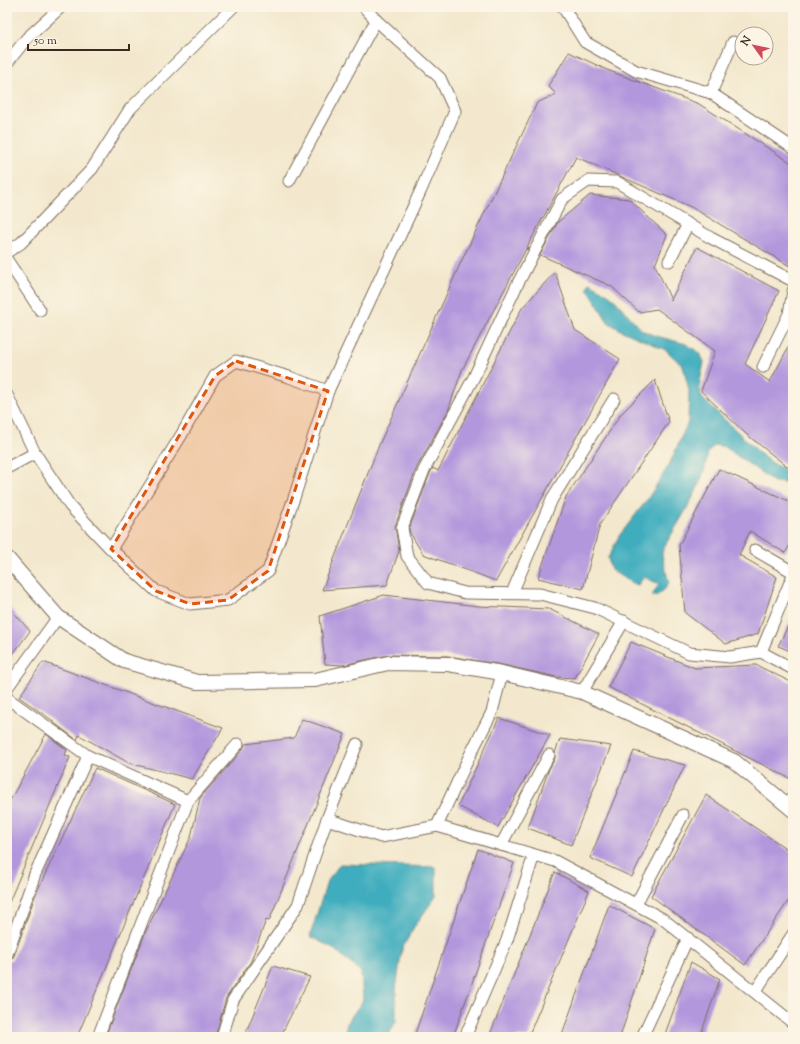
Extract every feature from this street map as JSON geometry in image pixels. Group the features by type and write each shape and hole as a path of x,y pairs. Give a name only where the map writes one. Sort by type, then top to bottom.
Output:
{"street":[{"path":"7,63 27,38 61,7"},
{"path":"7,252 21,243 92,169 130,109 234,7"},
{"path":"7,395 35,453 70,506 111,549 156,591 190,604 228,600 268,571 294,498 328,392 421,190 455,111 440,78 376,20 364,7"},
{"path":"563,7 584,42 636,71 711,93 793,148"},
{"path":"289,181 376,20"},
{"path":"711,93 733,42"},
{"path":"793,281 711,238 617,182 588,181 562,199 517,286 474,377 424,470 402,528 408,556 428,583 465,593 540,594 595,608 689,653 730,657 762,652 793,668"},
{"path":"669,261 688,224"},
{"path":"7,260 40,310"},
{"path":"763,367 789,314 793,291"},
{"path":"111,549 182,434 215,376 236,361 289,377 328,392"},
{"path":"512,593 552,499 614,399"},
{"path":"7,468 35,453"},
{"path":"755,550 793,574 762,652"},
{"path":"7,558 58,617 124,661 197,682 315,680 388,663 448,664 502,672 582,692 734,761 793,810"},
{"path":"7,688 58,617"},
{"path":"582,692 624,621"},
{"path":"437,826 492,712 502,672"},
{"path":"7,698 88,756 188,801"},
{"path":"98,1037 188,801 238,744"},
{"path":"222,1037 233,1000 298,905 328,819 357,744"},
{"path":"502,845 549,754"},
{"path":"7,954 35,874 88,756"},
{"path":"636,904 683,815"},
{"path":"328,819 381,837 437,826 555,861 663,919 793,1023"},
{"path":"465,1037 507,940 534,855"},
{"path":"755,992 793,934"},
{"path":"642,1037 688,938"}],"highlighted area":[{"path":"236,361 328,391 268,571 228,600 190,604 156,591 111,549 215,376"}],"water":[{"path":"590,283 611,296 642,330 653,335 686,344 700,353 704,362 699,387 702,398 766,459 793,475 793,487 786,483 774,482 725,447 715,445 708,452 702,477 690,502 663,549 662,555 669,583 665,589 656,596 652,596 659,584 644,577 638,585 630,582 611,570 608,558 619,536 647,500 669,465 688,422 689,390 683,366 666,350 622,331 608,322 587,288"},
{"path":"340,864 436,867 436,896 414,927 402,949 396,989 396,1021 388,1037 344,1037 347,1023 363,1000 361,972 335,950 310,936 327,882"}],"building":[{"path":"569,52 607,70 699,104 793,164 793,268 691,207 576,157 462,370 448,411 417,467 395,526 399,551 387,585 322,590 379,445 461,262 537,103 556,94 548,86"},
{"path":"590,195 629,199 667,235 655,265 671,300 697,247 779,291 745,364 770,382 793,338 793,471 746,434 701,391 715,351 657,309 639,312 611,286 540,255 558,222"},
{"path":"555,272 575,330 620,359 496,581 423,554 409,529 430,473 433,468 438,471 522,308"},
{"path":"655,380 669,422 600,524 583,589 538,578 566,497 621,414"},
{"path":"719,469 793,503 793,540 785,553 750,531 739,555 777,577 758,634 726,644 685,613 679,545"},
{"path":"384,595 478,606 549,609 599,634 575,678 556,677 503,665 448,656 388,655 343,665 325,664 320,616"},
{"path":"7,605 30,631 7,662"},
{"path":"793,616 793,652 778,646"},
{"path":"631,642 695,668 756,665 793,683 793,780 608,687"},
{"path":"43,662 223,728 192,779 129,763 79,735 77,740 19,697"},
{"path":"499,718 550,735 498,827 458,806"},
{"path":"302,719 345,734 269,921 266,920 251,961 226,998 215,1037 105,1037 146,931 191,837 200,798 243,749 245,744 294,738"},
{"path":"46,734 67,750 65,755 70,757 7,907 7,806"},
{"path":"560,739 611,746 571,845 528,828 549,769 555,758 555,753"},
{"path":"634,751 685,765 632,877 590,858"},
{"path":"95,768 175,804 77,1037 7,1037 7,961 11,960 14,956 35,896"},
{"path":"706,795 793,853 793,894 745,965 651,896"},
{"path":"478,849 514,863 453,1037 414,1037"},
{"path":"555,872 589,891 528,1037 489,1037"},
{"path":"609,905 655,929 620,1037 561,1037"},
{"path":"691,962 720,979 700,1037 664,1037"},
{"path":"273,966 310,977 280,1037 244,1037"}]}
